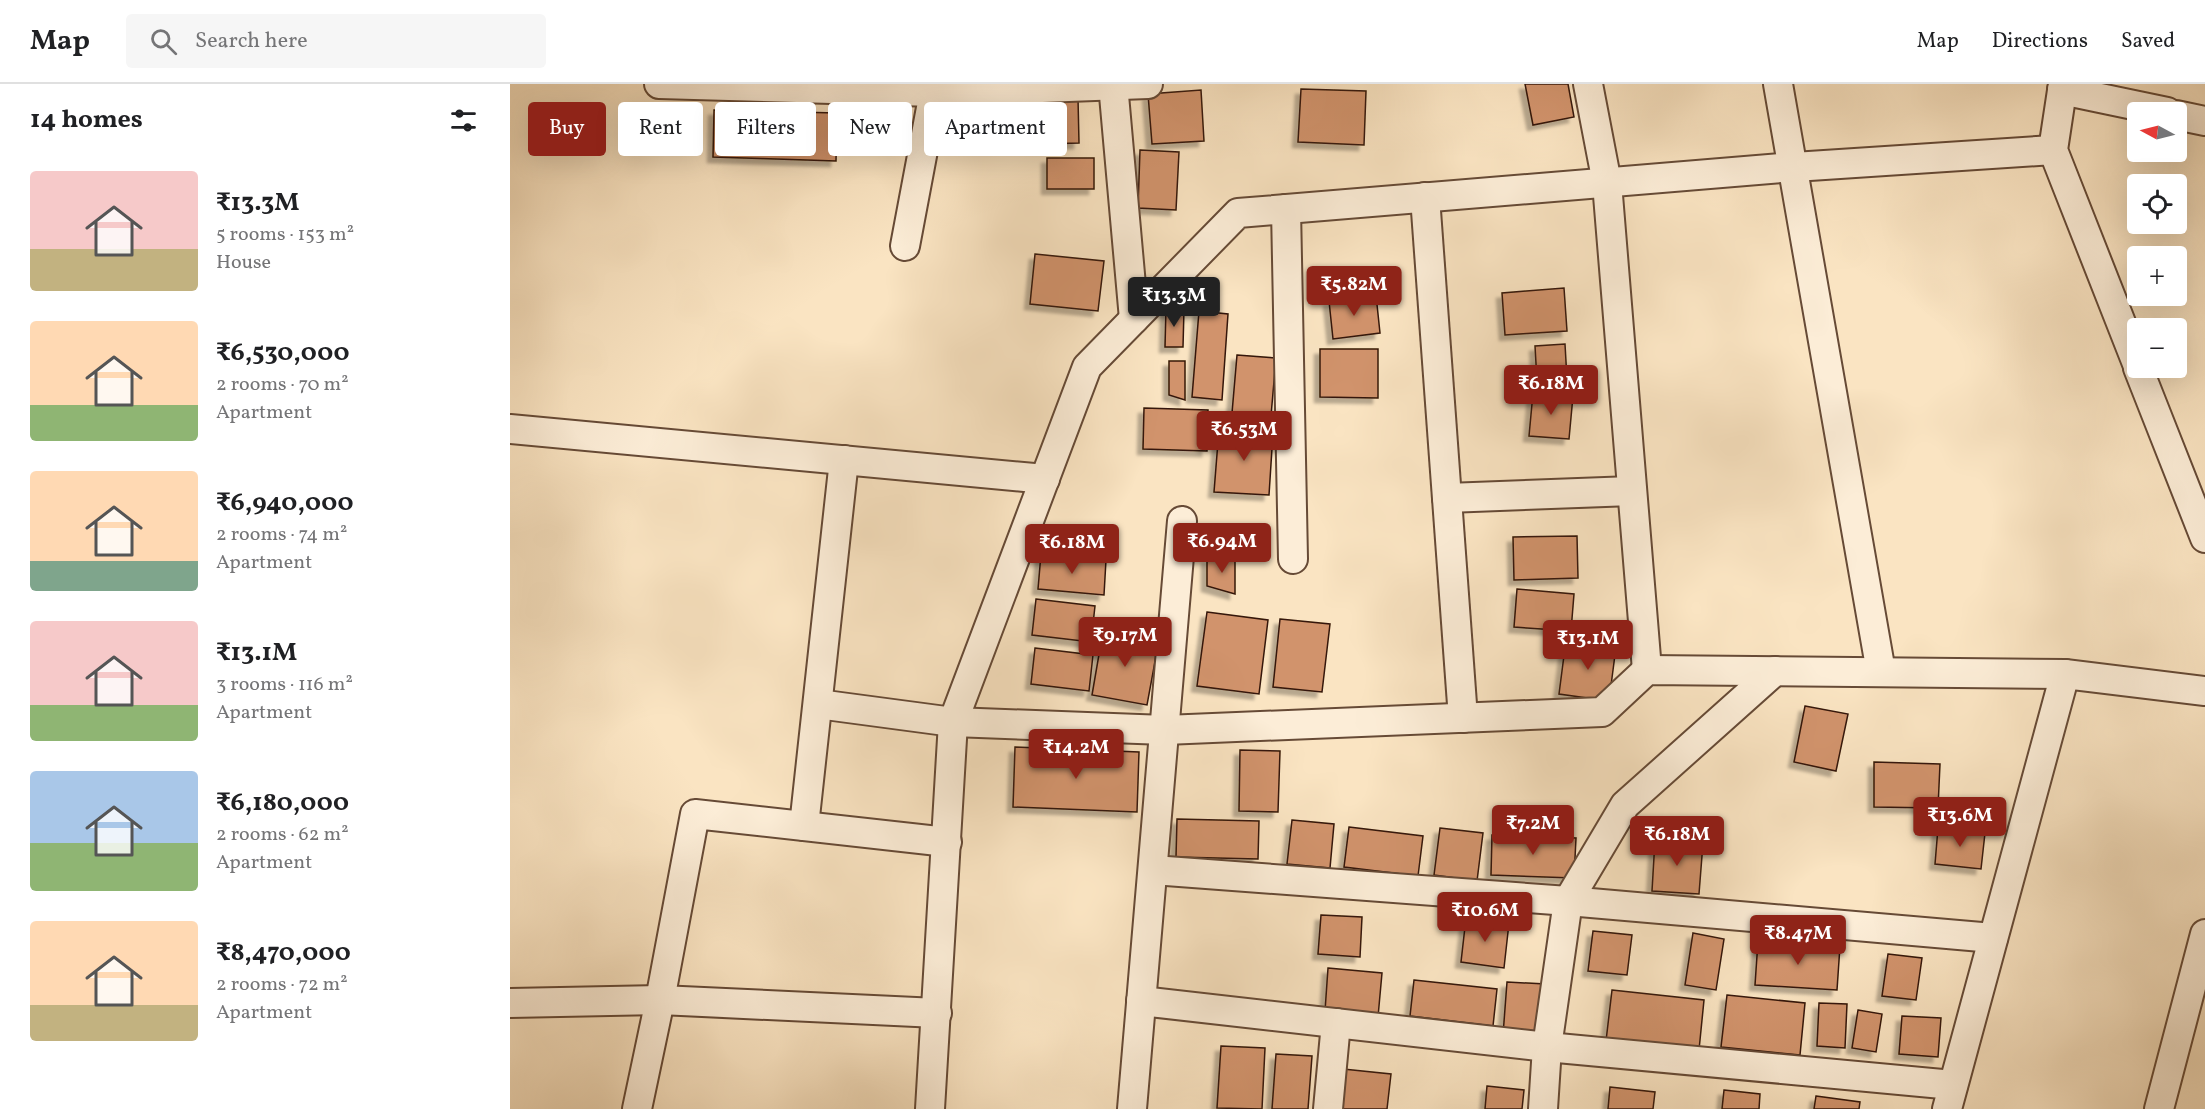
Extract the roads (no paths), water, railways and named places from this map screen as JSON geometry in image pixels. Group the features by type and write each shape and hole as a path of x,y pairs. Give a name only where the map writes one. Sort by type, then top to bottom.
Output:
{"street":[{"path":"659,84 933,88 1148,84"},
{"path":"1588,84 1607,183 1647,670"},
{"path":"1778,84 1881,672"},
{"path":"1113,85 1134,319"},
{"path":"2127,103 2063,87 2053,150 2127,339"},
{"path":"905,246 933,88"},
{"path":"2187,117 2205,121"},
{"path":"930,1109 953,722 1087,367 1238,213 1794,167 2053,150"},
{"path":"1425,197 1463,718"},
{"path":"1286,209 1293,558"},
{"path":"2142,378 2205,538"},
{"path":"510,429 1045,479"},
{"path":"804,826 844,460"},
{"path":"1447,498 1632,490"},
{"path":"1132,1109 1182,521"},
{"path":"818,704 953,722 1166,730 1602,712 1647,670 2065,674 2205,691"},
{"path":"1543,1109 1547,1047 1568,901 1625,805 1775,671"},
{"path":"1142,1001 1547,1047 1950,1097 2065,674"},
{"path":"637,1109 695,814 946,842"},
{"path":"1153,870 1568,901 1993,938"},
{"path":"2159,1109 2205,934"},
{"path":"510,1003 660,1000 937,1013"},
{"path":"1328,1109 1336,1023"}]}
